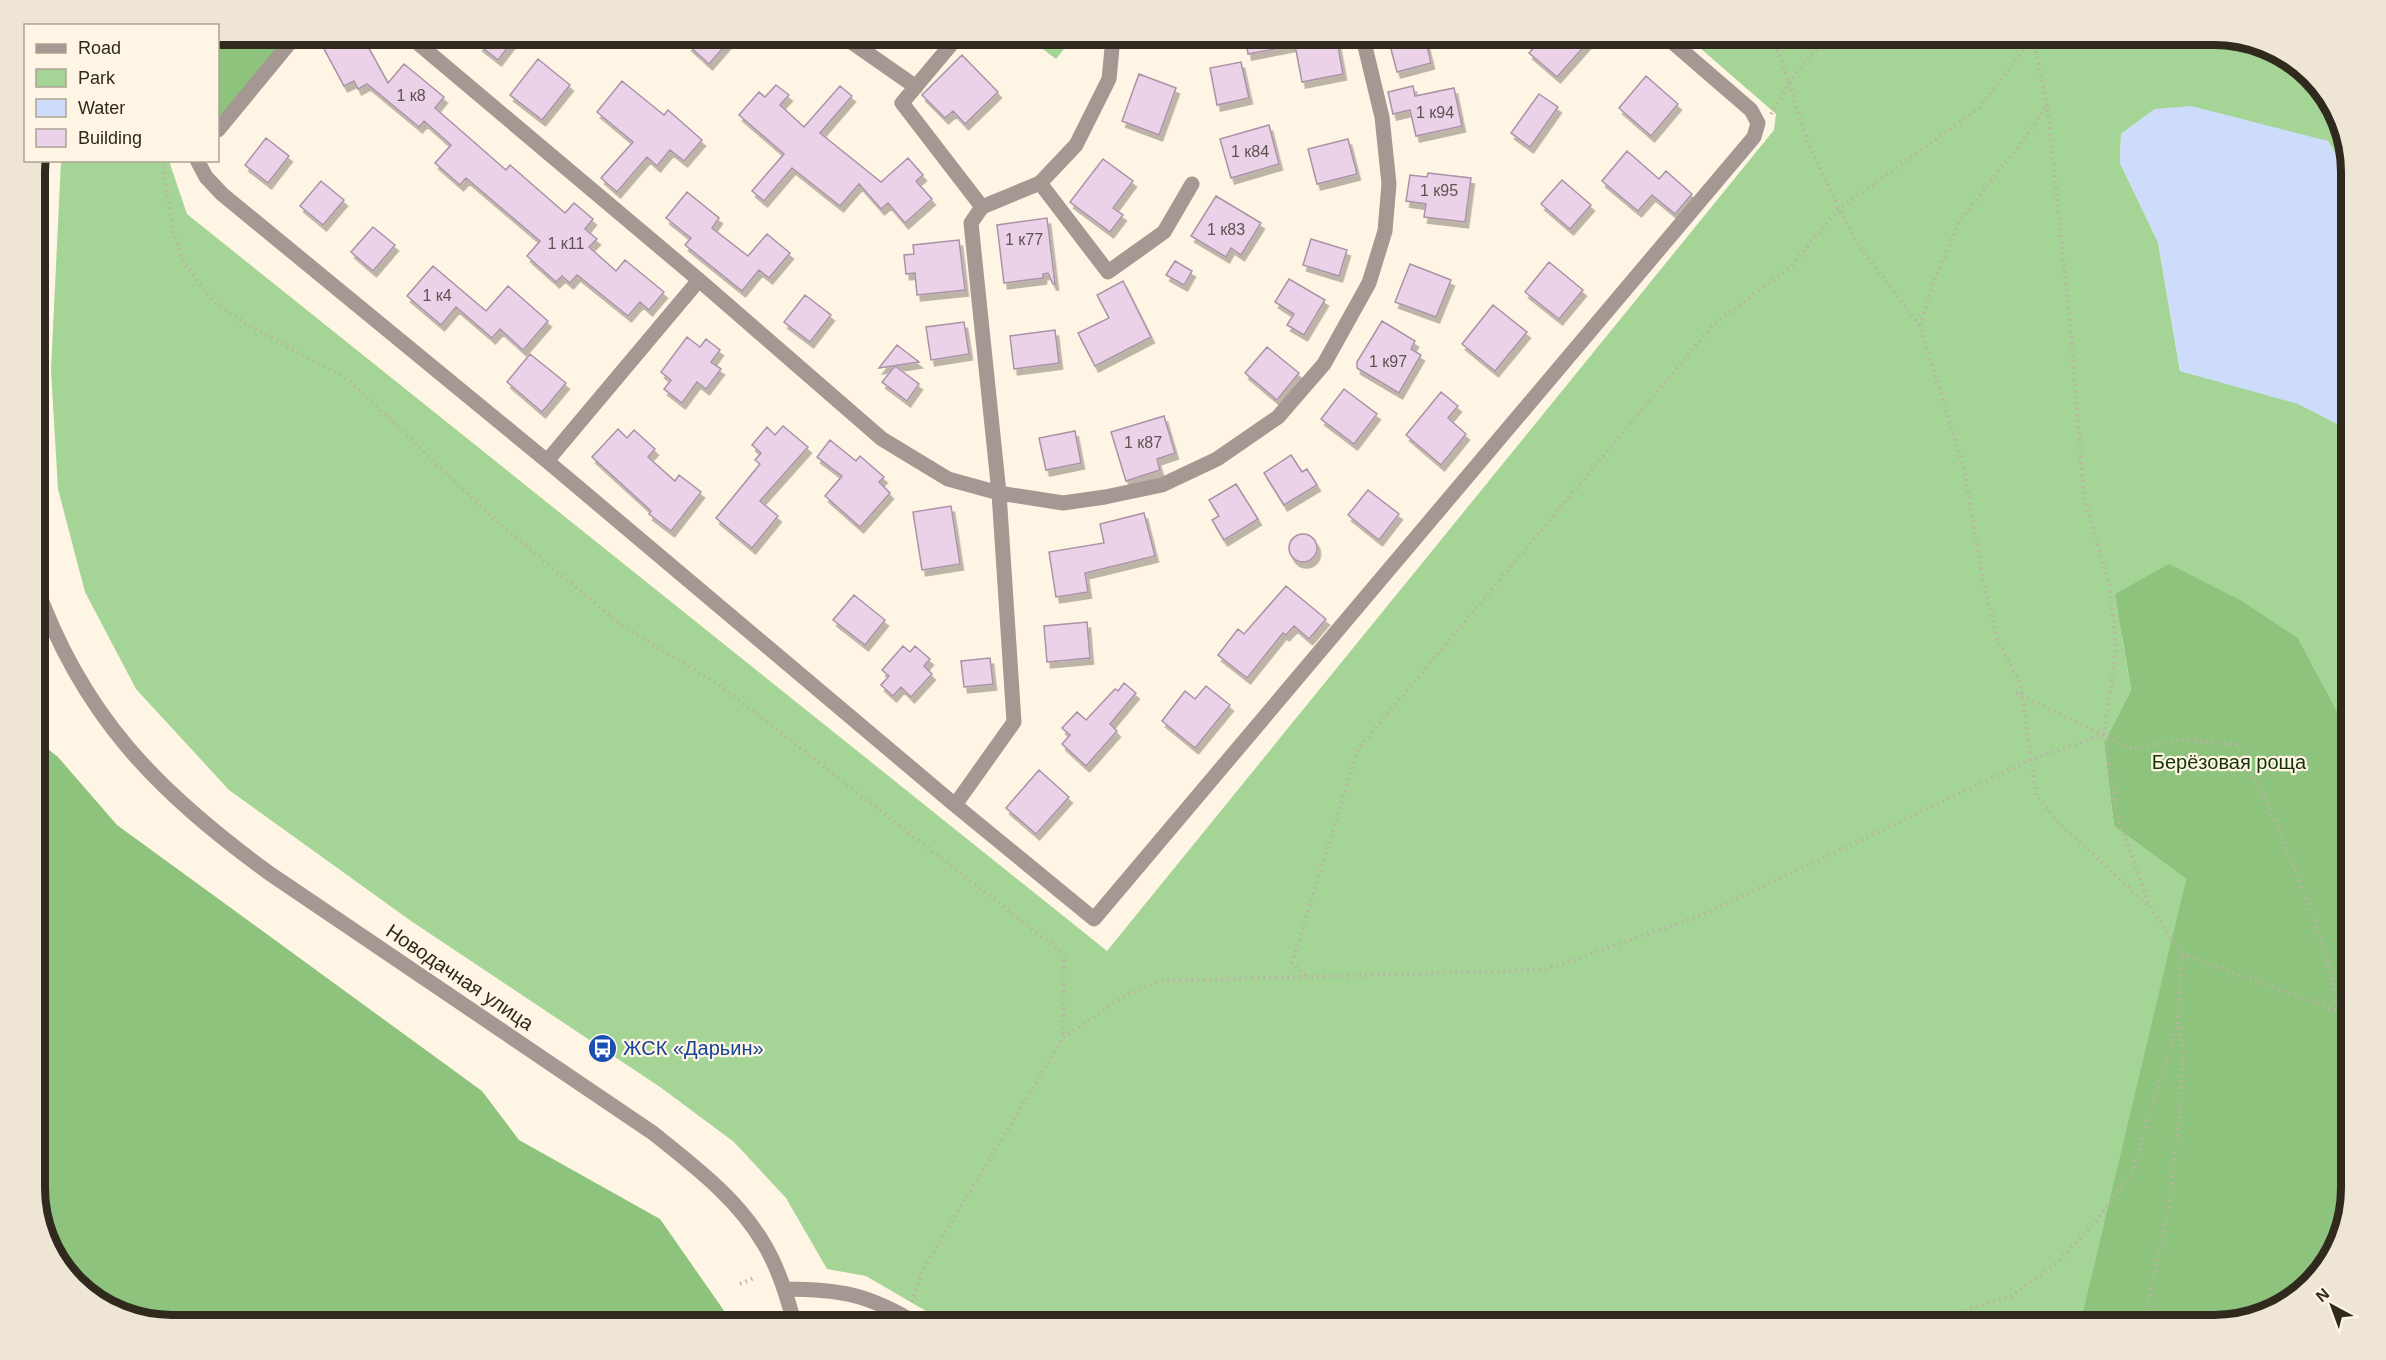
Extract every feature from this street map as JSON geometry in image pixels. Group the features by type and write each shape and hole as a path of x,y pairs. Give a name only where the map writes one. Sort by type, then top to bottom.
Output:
{"street":[{"path":"219,129 288,45"},
{"path":"420,45 699,280 882,440 948,479 999,493 1063,502 1106,497 1162,485 1216,459 1278,417 1324,364 1370,283 1385,231 1389,184 1382,117 1365,45"},
{"path":"856,45 916,87"},
{"path":"951,45 902,103 982,207"},
{"path":"954,805 1014,722 999,493 971,223 982,207 1040,183 1076,145 1109,80 1111,45"},
{"path":"198,162 206,177 222,194 547,461 954,805 1094,920 1754,137 1758,123 1751,110 1676,45"},
{"path":"1040,183 1108,272 1164,232 1192,184"},
{"path":"547,461 699,280"},
{"name":"Новодачная улица","path":"45,611 83,688 126,748 189,812 269,873 662,1140 704,1173 737,1207 764,1243 785,1289 792,1315"},
{"path":"785,1289 825,1289 864,1297 899,1315"}],"path":[{"path":"1774,45 1780,56 1787,85 1808,143 1839,209 1858,244 1920,326 1964,468 1983,580 1998,640 2021,685 2036,796 2062,826 2150,907 2182,954 2341,1011"},
{"path":"1770,115 1803,63 1824,45"},
{"path":"1306,977 1292,963 1358,749 1713,325 1790,267 1839,209 1978,109 2025,45"},
{"path":"2034,45 2047,105 2069,312 2084,497 2110,587 2116,648 2104,734 2118,818 2150,907"},
{"path":"1920,326 1935,278 1960,220 2021,144 2047,105"},
{"path":"165,162 165,180 173,231 185,265 213,301 246,324 349,380 493,518 621,625 721,686 1064,954 1064,1038"},
{"path":"2016,693 2133,749 2182,739 2236,745 2266,799 2313,916 2331,972 2341,1019"},
{"path":"914,1315 922,1271 1064,1038 1129,993 1161,981 1545,970 1700,916 2030,760 2104,734"},
{"path":"2145,1315 2170,1195 2180,1109 2183,1052 2178,1020 2182,954"},
{"path":"1953,1315 2011,1296 2058,1262 2096,1221 2132,1173 2178,1020"},
{"path":"740,1284 754,1278"},
{"path":"1146,1315 1154,1311 1172,1315"}],"green space":[{"path":"219,45 287,45 219,126"},
{"path":"1037,45 1067,45 1056,59"},
{"path":"1697,45 2231,46 2247,49 2278,62 2304,82 2320,101 2339,147 2341,164 2328,141 2155,109 2121,134 2120,163 2158,242 2180,371 2298,403 2341,426 2341,718 2298,638 2122,637 2131,690 2104,743 2114,826 2186,879 2085,1315 933,1315 866,1276 827,1269 786,1198 734,1142 660,1087 411,921 229,790 136,689 85,592 58,489 51,370 61,162 169,162 187,214 1107,951 1774,130 1776,114"},
{"name":"Берёзовая роща","path":"2169,564 2240,600 2298,638 2341,718 2340,1205 2337,1221 2324,1252 2306,1276 2302,1276 2302,1280 2278,1298 2247,1311 2231,1314 2082,1315 2186,879 2114,826 2104,743 2131,690 2115,594"},
{"path":"45,747 58,757 117,825 482,1091 519,1140 660,1219 727,1315 172,1315 139,1311 108,1298 95,1289 82,1278 62,1252 49,1221 45,1196"}],"water":[{"path":"2191,106 2328,141 2341,164 2341,426 2298,404 2180,371 2158,242 2120,163 2121,134 2155,109"}],"building":[{"path":"322,45 367,45 388,83 404,64 444,97 435,108 506,170 510,165 565,213 574,203 593,219 585,229 597,239 589,247 616,271 625,260 664,292 649,310 640,302 628,316 577,275 570,283 562,276 556,282 527,256 540,241 466,178 460,185 435,163 451,145 424,121 419,127 367,84 358,89 354,81 344,86"},
{"path":"479,45 510,45 498,60"},
{"path":"688,45 725,45 709,64"},
{"path":"1247,45 1295,45 1248,54"},
{"path":"1295,45 1338,45 1343,74 1302,82"},
{"path":"1390,45 1427,45 1431,63 1397,72"},
{"path":"1536,45 1585,45 1557,77 1529,53"},
{"path":"962,55 998,92 965,124 953,111 945,118 922,95"},
{"path":"538,59 570,85 542,120 510,95"},
{"path":"1241,62 1249,98 1217,105 1210,68"},
{"path":"1139,74 1176,88 1159,135 1122,121"},
{"path":"1646,76 1678,104 1651,136 1619,108"},
{"path":"622,81 664,115 668,110 702,140 684,161 670,150 657,166 647,157 617,192 601,178 633,142 597,112"},
{"path":"776,85 789,95 780,105 804,127 840,86 852,96 820,133 881,182 908,158 923,175 916,181 932,199 905,223 888,203 881,209 859,184 840,206 792,168 764,201 752,191 784,154 739,115 759,92 765,97"},
{"path":"1413,86 1415,96 1454,88 1462,126 1416,136 1410,110 1393,114 1388,92"},
{"path":"1539,94 1558,107 1530,147 1511,133"},
{"path":"1269,125 1279,164 1231,178 1220,139"},
{"path":"266,138 289,156 268,183 245,165"},
{"path":"1348,139 1357,174 1317,184 1308,149"},
{"path":"1627,151 1659,179 1666,171 1692,194 1675,214 1652,195 1638,211 1602,181"},
{"path":"1103,159 1133,181 1113,208 1123,215 1110,232 1070,202"},
{"path":"1428,173 1471,178 1465,222 1424,217 1426,204 1406,201 1410,175 1427,177"},
{"path":"1562,180 1591,205 1570,229 1541,204"},
{"path":"321,181 344,200 323,225 300,206"},
{"path":"687,192 719,218 712,228 748,256 767,234 790,253 769,278 759,270 742,291 685,245 691,238 666,218"},
{"path":"1216,196 1261,223 1241,255 1231,248 1226,257 1191,236"},
{"path":"1047,218 1055,284 1048,273 1043,274 1043,278 1004,283 997,225"},
{"path":"373,227 395,245 373,271 351,252"},
{"path":"1311,239 1347,250 1339,276 1303,265"},
{"path":"959,240 965,290 917,295 915,273 906,274 904,255 914,254 913,245"},
{"path":"1175,261 1192,271 1184,285 1166,275"},
{"path":"1549,262 1583,290 1559,319 1525,292"},
{"path":"1410,264 1451,280 1436,317 1395,302"},
{"path":"433,266 486,311 508,286 548,321 523,350 500,329 492,338 456,307 441,325 407,296"},
{"path":"1289,279 1325,300 1304,335 1287,325 1294,314 1275,302"},
{"path":"1123,281 1151,337 1095,366 1078,333 1109,318 1097,295"},
{"path":"805,295 831,315 810,342 784,322"},
{"path":"1493,305 1527,332 1495,371 1462,344"},
{"path":"1382,321 1415,341 1411,349 1421,355 1399,393 1357,368 1357,362"},
{"path":"964,322 969,354 931,360 926,327"},
{"path":"1055,330 1059,363 1014,369 1010,336"},
{"path":"687,337 700,347 706,339 720,350 711,362 721,369 706,389 697,382 682,403 664,389 671,380 661,372"},
{"path":"897,345 919,362 879,368"},
{"path":"1267,347 1299,373 1277,400 1245,373"},
{"path":"530,354 566,383 542,412 507,382"},
{"path":"895,366 919,384 907,401 882,382"},
{"path":"1344,389 1377,414 1354,444 1321,419"},
{"path":"1441,392 1458,406 1448,418 1466,434 1441,465 1406,435"},
{"path":"1164,416 1175,453 1157,459 1160,470 1126,481 1111,432"},
{"path":"783,426 808,447 760,501 778,516 752,548 716,518 760,464 755,460 761,453 752,445 767,427 775,435"},
{"path":"618,429 627,438 634,430 655,449 648,457 675,481 679,475 701,492 671,531 649,514 651,511 592,457"},
{"path":"1075,431 1081,463 1046,470 1039,438"},
{"path":"830,440 856,461 860,456 884,477 879,482 890,493 860,527 825,496 842,476 817,457"},
{"path":"1291,455 1302,472 1307,469 1317,485 1284,505 1264,473"},
{"path":"1236,484 1258,519 1224,540 1212,520 1219,516 1209,500"},
{"path":"1368,490 1399,514 1379,540 1348,515"},
{"path":"951,506 960,564 922,570 913,512"},
{"path":"1144,513 1155,556 1085,573 1088,592 1056,597 1049,552 1104,543 1100,524"},
{"path":"1303,534 1313,538 1317,548 1313,558 1303,562 1293,558 1289,548 1293,538"},
{"path":"1286,586 1326,619 1309,639 1294,626 1286,635 1283,633 1247,678 1218,655 1238,629 1244,634"},
{"path":"854,595 885,620 865,645 833,620"},
{"path":"1087,622 1090,658 1047,662 1044,626"},
{"path":"903,646 910,652 915,646 930,659 924,666 932,674 911,697 901,687 893,696 881,685 889,676 882,670"},
{"path":"990,658 993,684 964,687 961,661"},
{"path":"1124,683 1136,693 1110,724 1117,731 1086,766 1062,744 1070,735 1062,728 1077,712 1086,720 1115,689 1118,691"},
{"path":"1206,686 1230,705 1195,748 1162,721 1185,691 1195,699"},
{"path":"1039,770 1069,797 1036,834 1006,808"}],"place":[{"name":"ЖСК «Дарьин»","path":"602,1048"}]}
